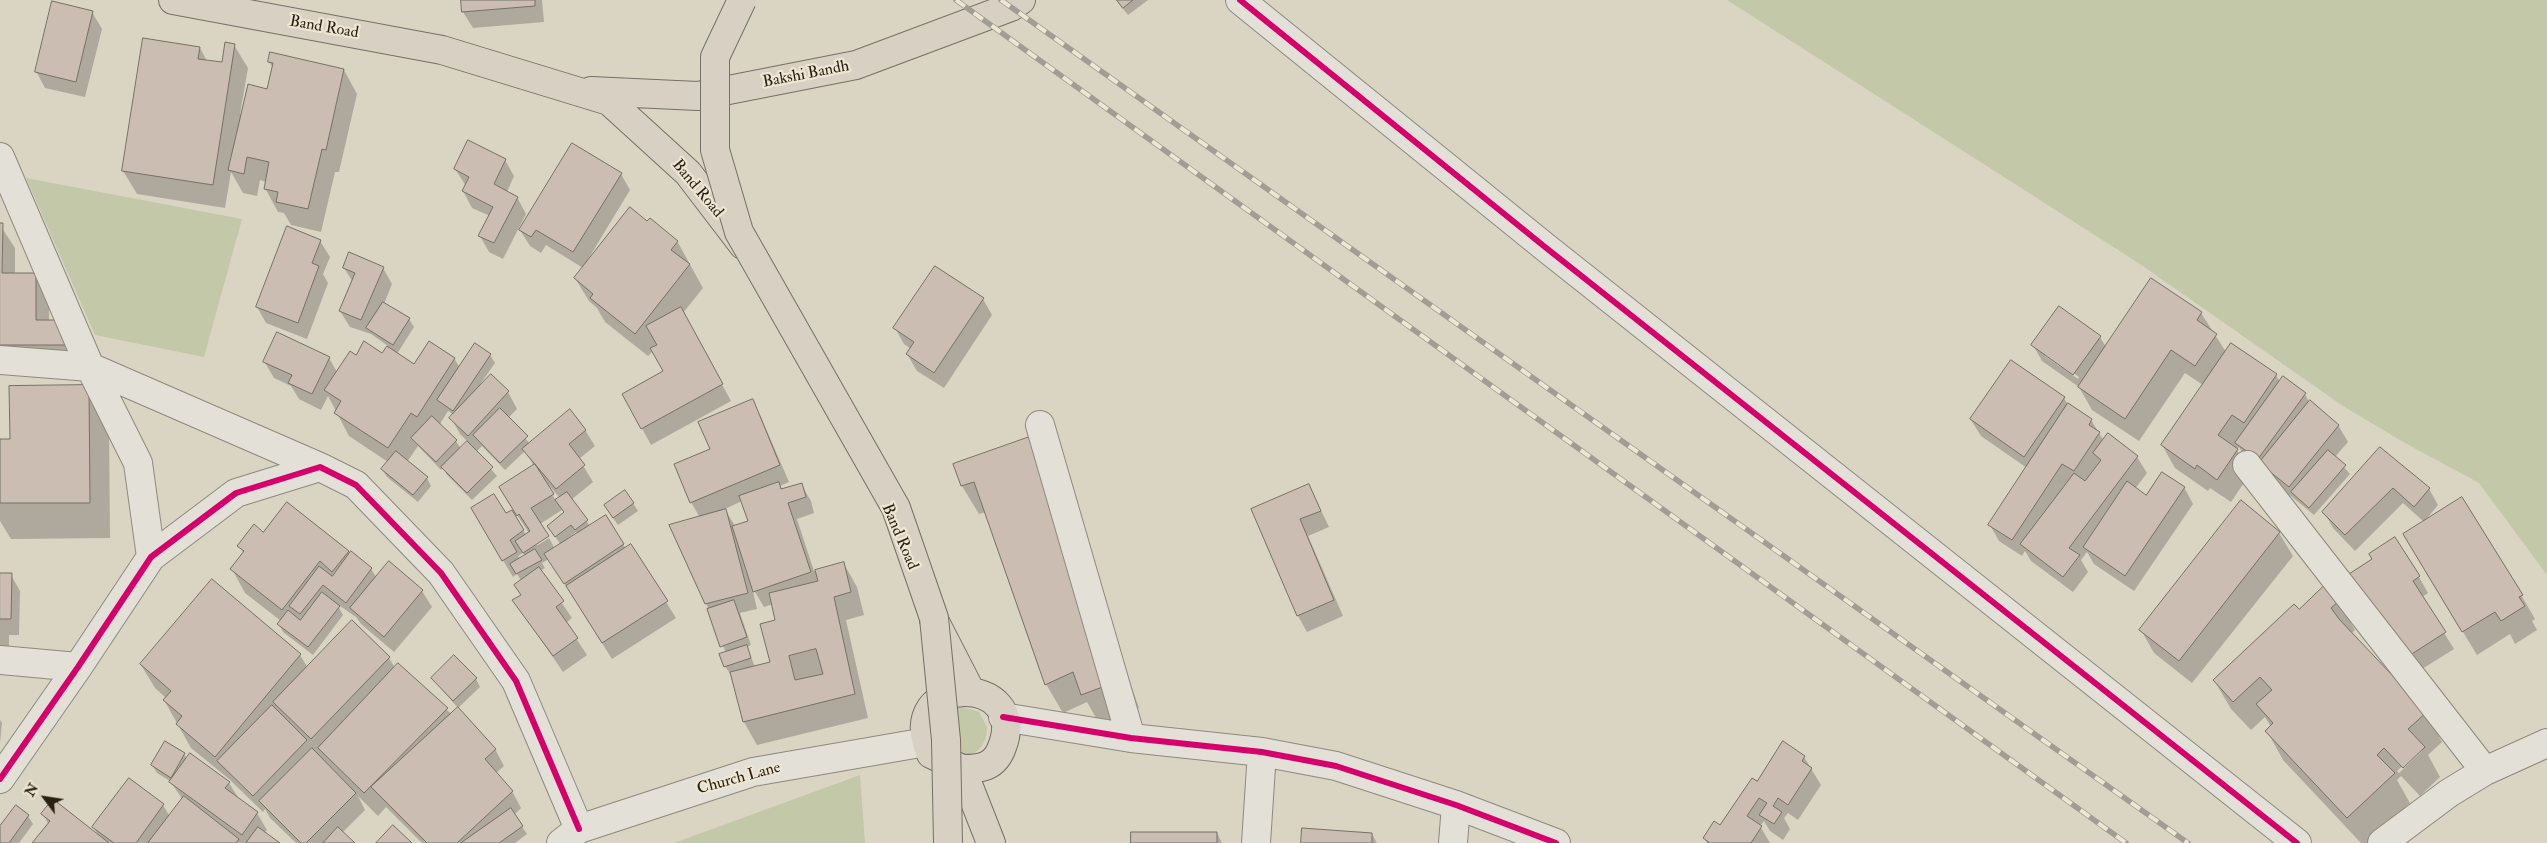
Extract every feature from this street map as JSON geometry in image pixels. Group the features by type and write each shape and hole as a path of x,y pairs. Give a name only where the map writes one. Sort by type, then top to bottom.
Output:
{"main road":[{"name":"Band Road","path":"173,0 442,50 609,101 688,173 786,303 846,413 933,619 970,690"},
{"path":"742,0 715,57 715,150 739,232 896,508 934,618 946,740 948,843"},
{"name":"Bakshi Bandh","path":"579,91 698,96 856,64 1011,7 1021,0"},
{"path":"970,690 982,694 993,701 1006,723 1006,737 1002,750 993,762 982,769 962,769 931,754 926,742 924,728 928,714 936,704 945,696 957,691 970,690"},
{"path":"942,843 962,769"},
{"path":"962,769 991,843"}],"street":[{"path":"1240,0 1552,253 2297,843"},
{"path":"0,157 90,368 138,463 151,556"},
{"path":"0,360 90,368 356,484 441,573 516,681 570,836"},
{"path":"1040,425 1132,738"},
{"path":"2247,465 2485,771"},
{"path":"0,779 78,667 151,556 236,492 320,467"},
{"path":"0,660 78,667"},
{"path":"1003,717 1132,738 1262,752 1336,766 1456,805 1556,843"},
{"name":"Church Lane","path":"570,836 753,772 926,742"},
{"path":"2382,843 2449,793 2485,771 2547,743"},
{"path":"1256,843 1262,752"},
{"path":"1453,843 1456,805"}],"green space":[{"path":"1727,0 2547,0 2547,575 2479,483 2405,443 2343,406 2140,264"},
{"path":"26,178 242,219 204,357 95,335"},
{"path":"963,707 979,712 987,727 987,733 980,749 965,756 959,756 954,708"},
{"path":"860,775 865,843 674,843"}],"building":[{"path":"461,0 535,0 535,6 462,12"},
{"path":"1117,0 1133,0 1123,8"},
{"path":"52,1 93,11 76,82 35,72"},
{"path":"143,38 200,47 198,59 222,62 225,42 235,44 213,185 122,171"},
{"path":"270,52 344,69 326,150 322,149 308,209 276,202 278,192 264,189 269,162 247,157 244,174 228,170 248,84 267,89 273,63 268,62"},
{"path":"468,140 506,159 494,184 518,197 494,243 478,236 493,207 462,191 469,177 454,169"},
{"path":"572,143 622,173 573,252 536,230 531,237 519,230"},
{"path":"630,207 647,221 650,218 678,241 671,250 690,264 635,334 590,298 593,294 574,278"},
{"path":"0,223 3,223 2,273 36,273 36,320 65,320 65,345 0,345"},
{"path":"287,226 321,240 312,263 319,266 298,323 256,307"},
{"path":"349,252 384,267 361,320 339,311 355,273 343,268"},
{"path":"935,266 984,298 934,373 906,354 914,342 893,328"},
{"path":"2151,278 2202,312 2197,320 2217,334 2195,366 2171,350 2125,419 2078,387"},
{"path":"383,302 410,318 393,345 366,328"},
{"path":"2059,306 2101,336 2073,375 2031,345"},
{"path":"681,307 723,384 641,429 622,394 663,371 650,348 657,345 646,326"},
{"path":"277,332 330,357 312,394 288,383 292,375 263,362"},
{"path":"364,341 382,353 387,346 414,364 429,341 455,358 417,417 411,413 388,448 334,413 341,401 324,390 350,351 356,355"},
{"path":"475,343 491,354 453,411 437,400"},
{"path":"2231,343 2277,374 2244,423 2232,415 2218,435 2238,449 2217,480 2197,465 2195,469 2161,445"},
{"path":"2011,360 2065,397 2024,457 1970,419"},
{"path":"491,374 509,391 468,436 449,418"},
{"path":"2283,376 2306,393 2258,459 2235,443"},
{"path":"89,385 90,503 0,503 0,439 10,439 9,386"},
{"path":"753,399 780,465 690,503 674,464 710,449 698,422"},
{"path":"2310,400 2339,425 2289,487 2259,463"},
{"path":"2068,403 2092,419 2089,425 2100,432 2074,471 2062,464 2012,540 1988,525"},
{"path":"500,408 528,436 500,463 473,435"},
{"path":"570,409 586,430 569,444 585,465 556,489 522,449"},
{"path":"432,416 457,440 436,462 411,438"},
{"path":"2108,433 2138,456 2069,548 2080,555 2063,577 2020,544 2074,473 2085,481 2101,460 2093,453"},
{"path":"1038,434 1124,679 1081,695 1073,672 1045,685 974,482 961,486 953,464"},
{"path":"467,441 493,467 467,493 441,467"},
{"path":"2380,447 2430,488 2414,507 2393,488 2345,535 2322,512"},
{"path":"2328,450 2346,465 2309,508 2291,492"},
{"path":"396,451 428,477 413,495 381,469"},
{"path":"535,464 554,494 531,508 549,536 523,553 515,541 530,531 519,514 517,516 499,487"},
{"path":"2162,472 2185,487 2125,576 2083,547 2127,481 2146,495"},
{"path":"779,482 781,489 802,483 806,497 788,503 811,572 753,592 732,526 748,521 739,496"},
{"path":"1309,484 1321,511 1300,519 1334,600 1297,616 1251,509"},
{"path":"625,490 634,503 613,518 604,505"},
{"path":"567,492 588,520 575,530 571,525 555,537 547,526 564,512 555,500"},
{"path":"494,494 506,513 512,510 524,530 510,540 517,552 502,561 471,508"},
{"path":"2462,497 2523,595 2519,597 2525,606 2501,621 2495,612 2462,632 2403,534"},
{"path":"2241,500 2280,532 2179,661 2139,630"},
{"path":"287,502 349,551 332,572 320,561 282,610 230,569 244,551 237,546 254,524 263,532"},
{"path":"726,509 748,593 705,604 669,525"},
{"path":"606,515 624,544 564,584 544,554"},
{"path":"2395,537 2420,576 2413,581 2446,632 2404,659 2349,574 2372,559 2369,554"},
{"path":"631,544 668,601 602,643 566,586"},
{"path":"535,549 542,560 516,574 510,564"},
{"path":"351,551 372,568 346,603 323,585 300,614 289,606 319,566 332,576"},
{"path":"389,561 423,590 384,637 350,608"},
{"path":"844,562 851,592 834,597 855,694 743,722 730,672 770,662 760,624 775,620 769,593 818,581 815,570","holes":["816,649 823,674 795,680 789,656"]},
{"path":"539,567 564,601 556,607 578,638 553,656 512,600 521,595 514,585"},
{"path":"0,573 12,573 11,619 0,619"},
{"path":"212,579 301,654 215,757 176,724 182,716 163,700 171,691 140,664"},
{"path":"2325,585 2339,601 2331,608 2339,619 2427,712 2408,729 2425,747 2403,768 2384,748 2377,755 2395,773 2347,818 2265,731 2273,723 2256,704 2272,690 2260,677 2233,702 2213,680 2294,604 2299,609"},
{"path":"322,592 340,606 308,647 277,624 288,610 300,620"},
{"path":"734,600 747,637 720,647 707,609"},
{"path":"352,620 390,657 311,739 273,702"},
{"path":"747,645 751,658 724,667 719,654"},
{"path":"454,655 477,678 453,701 431,678"},
{"path":"398,663 448,708 364,793 318,748"},
{"path":"272,705 307,740 253,796 217,761"},
{"path":"458,707 496,749 485,759 513,791 457,843 427,843 371,787"},
{"path":"165,741 185,753 171,778 151,765"},
{"path":"1783,741 1805,756 1802,761 1812,768 1788,805 1778,798 1773,806 1782,812 1774,824 1759,815 1767,803 1759,798 1747,816 1762,826 1751,843 1710,843 1703,838 1714,821 1720,825 1752,778 1757,781"},
{"path":"312,748 356,793 306,843 301,843 259,801"},
{"path":"190,753 230,782 225,788 258,812 242,835 169,782"},
{"path":"129,778 164,804 136,843 114,843 92,827"},
{"path":"184,796 239,839 236,843 148,843"},
{"path":"53,799 109,843 32,843 50,821 41,814"},
{"path":"16,805 29,815 9,843 0,843 0,826"},
{"path":"511,808 523,826 499,843 461,843"},
{"path":"393,825 412,843 376,843"},
{"path":"258,827 280,843 246,843"},
{"path":"338,827 355,843 323,843"},
{"path":"1302,828 1372,833 1372,843 1301,843"},
{"path":"1131,832 1217,832 1217,843 1131,843"}],"railway":[{"path":"956,0 2126,843"},
{"path":"1001,0 2188,843"}],"cycle path":[{"path":"1240,0 1545,247 2297,843"},
{"path":"0,779 78,667 151,557 236,493 320,467 356,485 441,573 516,681 579,829"},
{"path":"1003,717 1131,738 1262,752 1336,766 1456,805 1556,843"}]}
